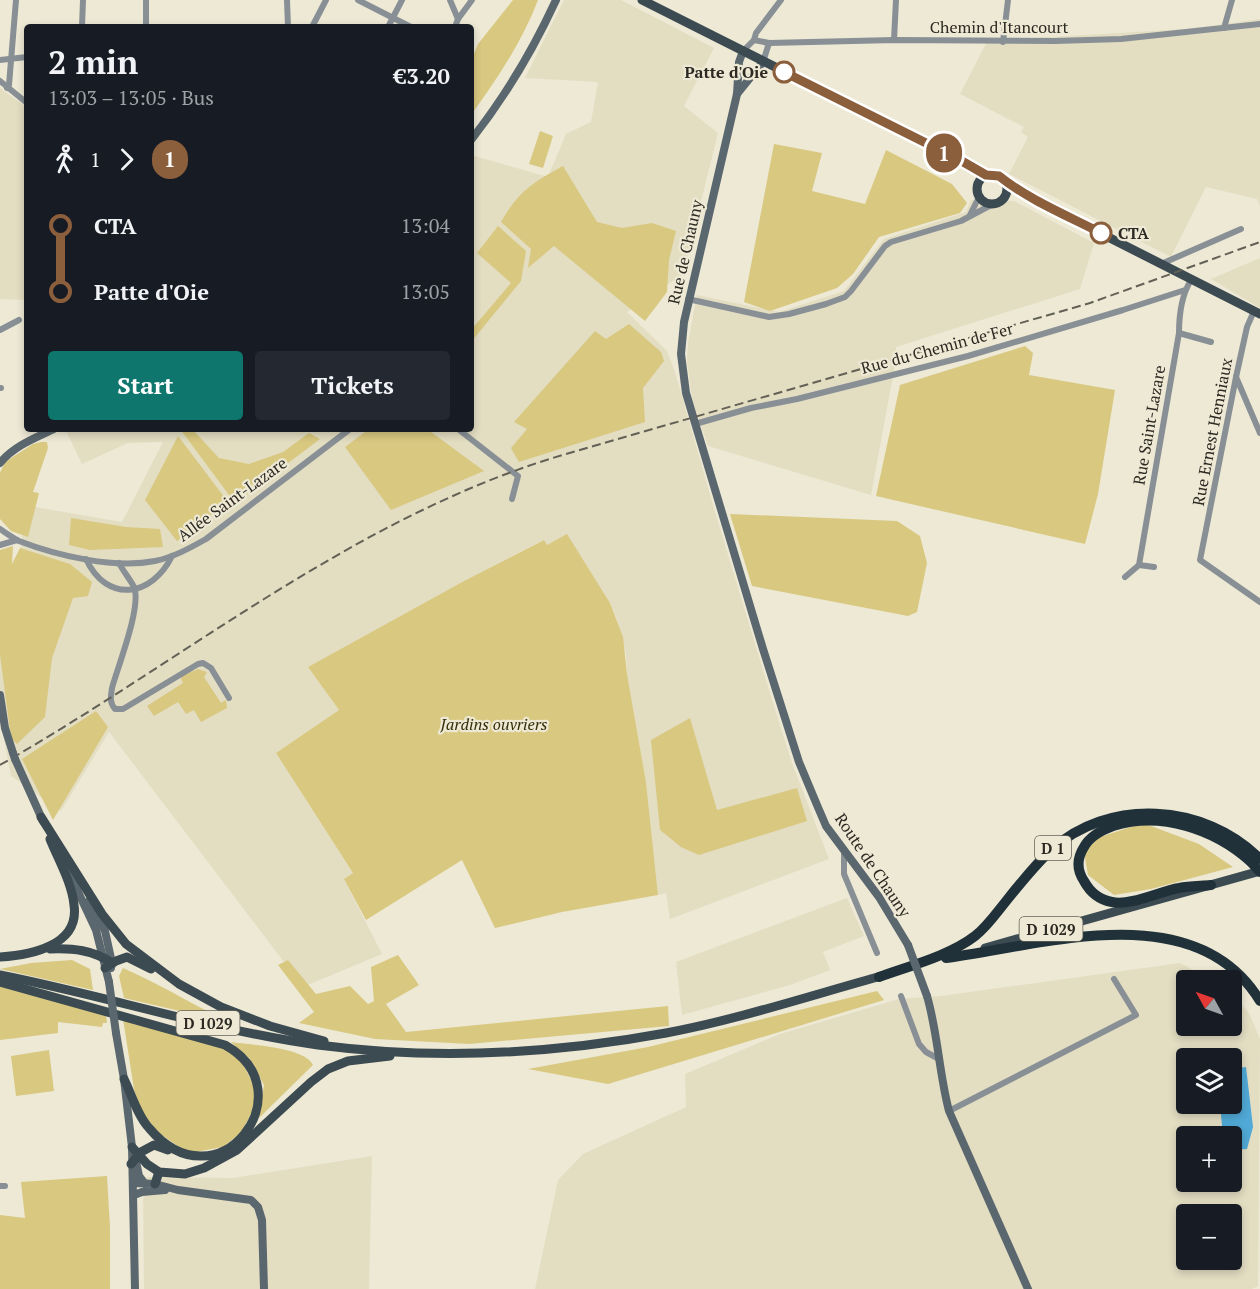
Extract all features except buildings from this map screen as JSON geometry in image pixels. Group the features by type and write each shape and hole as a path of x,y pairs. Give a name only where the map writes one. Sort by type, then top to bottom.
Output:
{"highway":[{"name":"D 1","path":"879,977 951,950 976,936 1051,850 1078,832 1103,821 1153,813 1175,815 1204,823 1219,830 1255,858 1260,871"},
{"name":"D 1","path":"1211,885 1179,888 1114,903 1103,900 1088,887 1079,870 1079,860 1086,844 1098,833 1119,824 1152,821 1171,823 1209,833 1255,858"},
{"path":"946,958 1077,937 1153,936 1185,943 1220,961 1242,978 1260,1001"}],"main road":[{"path":"642,0 986,175"},
{"path":"946,154 966,168 977,184 979,197 983,202 993,204 1000,202 1005,196 1006,182"},
{"path":"977,184 986,175 995,174 1033,200 1257,313"},
{"path":"1005,196 1033,200"},
{"path":"0,957 18,955 54,945 64,937 71,926 75,911 72,897 41,817"},
{"path":"41,817 115,933 179,984"},
{"name":"D 1029","path":"0,975 281,1039 352,1048 420,1052 529,1051 620,1041 718,1021 1260,871"},
{"path":"42,949 74,949 103,957 109,965 123,958 132,959 221,1007 270,1026 352,1048"},
{"path":"0,982 225,1045 238,1054 248,1066 259,1093 250,1126 241,1138 225,1150 209,1156 185,1159 154,1145 135,1159"},
{"path":"132,1147 135,1159 159,1172 185,1174 204,1168 247,1142 310,1082 334,1066 364,1058 420,1052"},
{"path":"124,1079 140,1114 154,1134 172,1148 195,1156"},
{"path":"150,1184 159,1172"}],"street":[{"path":"8,88 16,0"},
{"path":"82,24 83,0"},
{"path":"146,0 146,24"},
{"path":"287,0 288,24"},
{"path":"314,24 326,0"},
{"path":"358,0 405,24"},
{"path":"390,24 402,0"},
{"path":"450,0 458,19"},
{"path":"456,24 472,0"},
{"path":"474,136 528,56 555,0"},
{"path":"743,51 754,40 756,33 781,0"},
{"path":"894,40 896,0"},
{"path":"1003,42 1008,0"},
{"path":"1224,28 1232,0"},
{"name":"Chemin d'Itancourt","path":"754,40 769,43 1121,39 1260,24"},
{"path":"764,62 769,43"},
{"name":"Rue de Chauny","path":"694,421 683,380 681,354 688,300 737,94 739,62 743,51"},
{"path":"0,60 24,57"},
{"name":"Rue de Chauny","path":"737,94 764,62"},
{"path":"0,81 24,101"},
{"path":"969,216 979,197"},
{"path":"688,300 769,317 826,304 845,297 852,291 879,251 891,242 961,221 993,204"},
{"path":"1160,264 1241,230"},
{"name":"Rue Saint-Lazare","path":"1139,565 1179,333 1179,315 1185,290 1194,281"},
{"name":"Rue du Chemin de Fer","path":"694,421 797,399 968,356 1185,290"},
{"name":"Rue Ernest Henniaux","path":"1257,313 1247,327 1200,560 1260,602"},
{"path":"0,330 19,320"},
{"path":"1179,333 1211,342"},
{"path":"1236,377 1257,419 1260,433"},
{"name":"Route de Chauny","path":"694,421 799,762 826,826 879,897 908,945 932,1012 943,1092 949,1111 1028,1289"},
{"path":"0,463 8,453 48,432"},
{"name":"Allée Saint-Lazare","path":"17,540 86,559 119,563 155,561 172,556 206,539 346,432"},
{"path":"462,432 518,476 512,499"},
{"path":"0,529 17,540"},
{"path":"0,545 17,540"},
{"path":"86,559 93,573 108,586 119,590 135,589 153,581 165,571 172,556"},
{"path":"119,563 135,589 135,610 110,697 110,702 115,709 129,706 203,663 211,668 229,698"},
{"path":"1125,577 1139,565 1154,567"},
{"path":"0,695 5,728 14,756 96,930 103,957"},
{"path":"844,852 844,874 877,953"},
{"path":"68,868 80,884 105,931 109,982 132,1147"},
{"path":"949,1111 1136,1015 1114,979"},
{"path":"901,996 920,1044 926,1052 939,1059"},
{"path":"135,1159 135,1289"},
{"path":"135,1159 139,1176 150,1184"},
{"path":"134,1183 251,1200 258,1207 262,1220 264,1289"},
{"path":"134,1196 142,1192 178,1190"}],"shaded area":[{"path":"564,0 621,0 714,48 684,106 718,133 683,274 627,312 667,351 675,372 792,763 829,859 670,919 666,893 658,895 646,782 627,674 626,654 617,620 610,603 567,535 547,545 543,540 308,667 339,710 276,753 353,873 344,879 382,954 303,987 109,732 61,811 11,776 0,718 0,601 17,583 22,537 35,507 122,522 163,442 128,443 82,464 66,432 474,432 474,156 548,177 566,134 591,122 598,82 525,78"},
{"path":"1260,19 1260,206 1257,199 1206,187 1171,257 1009,174 1028,137 1021,132 1024,127 960,94 989,38 1015,39 1188,29"},
{"path":"0,88 24,106 24,300 0,299"},
{"path":"971,200 1014,201 1094,243 1080,289 896,347 895,365 871,495 708,446 692,399 687,361 697,295 779,312 844,291 884,239 966,212"},
{"path":"1260,258 1260,308 1211,279"},
{"path":"847,898 864,936 823,952 830,970 790,985 682,1015 676,962"},
{"path":"1180,963 1193,970 1176,970 1176,1036 1242,1036 1242,1006 1249,1013 1260,1039 1258,1286 1252,1289 535,1289 558,1180 583,1154 686,1107 685,1074 780,1034 899,999 941,996"},
{"path":"372,1156 369,1289 144,1289 143,1177 233,1178"}],"green space":[{"path":"513,0 538,0 508,60 474,111 474,54 478,44"},
{"path":"540,131 553,136 543,168 529,164"},
{"path":"774,144 822,153 812,191 865,204 886,150 952,184 967,203 960,213 879,237 853,274 837,288 770,311 744,302"},
{"path":"563,166 597,222 622,228 652,223 676,231 669,260 667,292 645,321 554,246 528,268 531,249 501,222 520,195"},
{"path":"498,226 526,251 521,281 474,338 474,326 511,283 477,253"},
{"path":"629,324 661,352 664,361 643,388 645,422 519,462 511,448 527,429 514,422 595,331 606,339"},
{"path":"1025,346 1033,353 1029,375 1115,390 1098,494 1085,544 876,496 900,385"},
{"path":"182,432 195,432 219,458 249,464 283,452 309,433 320,439 235,503"},
{"path":"365,432 431,432 484,471 391,510 345,447"},
{"path":"178,436 228,502 177,541 145,500"},
{"path":"47,442 48,448 33,492 39,493 28,537 11,531 0,519 0,473 5,462 33,444"},
{"path":"730,514 897,521 920,536 927,563 917,612 908,616 752,586"},
{"path":"71,518 126,527 160,529 163,547 90,550 69,545"},
{"name":"Jardins ouvriers","path":"567,534 610,603 623,637 627,674 646,782 658,895 562,912 495,928 462,860 366,920 344,879 353,873 276,753 339,710 308,667 464,581 544,540 547,545"},
{"path":"13,546 12,564 20,548 70,564 92,582 88,596 73,598 52,658 45,717 17,744 11,738 0,655 0,550"},
{"path":"198,669 207,672 204,677 221,703 226,700 227,708 201,722 194,710 186,714 178,702 154,716 147,706 183,683 182,676"},
{"path":"96,711 108,727 53,820 22,759"},
{"path":"690,718 717,810 797,788 807,821 699,855 681,847 660,830 651,740"},
{"path":"1143,823 1199,844 1233,867 1151,889 1114,895 1088,875 1084,852 1100,837"},
{"path":"398,955 419,985 386,1004 406,1032 668,1006 669,1026 469,1044 375,1039 299,1023 314,1012 278,965 288,960 316,994 350,986 368,1004 374,1001 371,967"},
{"path":"72,960 90,969 93,990 0,969 31,963"},
{"path":"123,968 231,1023 124,998 119,976"},
{"path":"0,984 106,1015 107,1023 103,1023 102,1027 58,1022 58,1033 0,1040"},
{"path":"877,991 884,1000 608,1084 528,1069 648,1047"},
{"path":"123,1019 221,1045 241,1060 255,1088 256,1103 242,1132 223,1147 195,1152 182,1149 153,1129 139,1106 134,1089"},
{"path":"231,1042 300,1054 313,1065 259,1118 264,1085 250,1059"},
{"path":"49,1050 54,1091 16,1096 11,1056"},
{"path":"107,1176 110,1289 0,1289 0,1215 25,1218 21,1182"}],"water":[{"path":"1246,1067 1253,1127 1247,1149 1242,1149 1242,1126 1222,1126 1221,1114 1242,1114 1242,1068"}],"railway":[{"path":"0,765 344,551 416,513 489,481 566,454 1090,303 1260,242"}],"bus line":[{"name":"1","path":"784,72 986,175 995,174 1003,178 1033,200 1101,233"}],"place":[{"name":"Patte d'Oie","path":"784,72"},
{"name":"CTA","path":"1101,233"}]}
